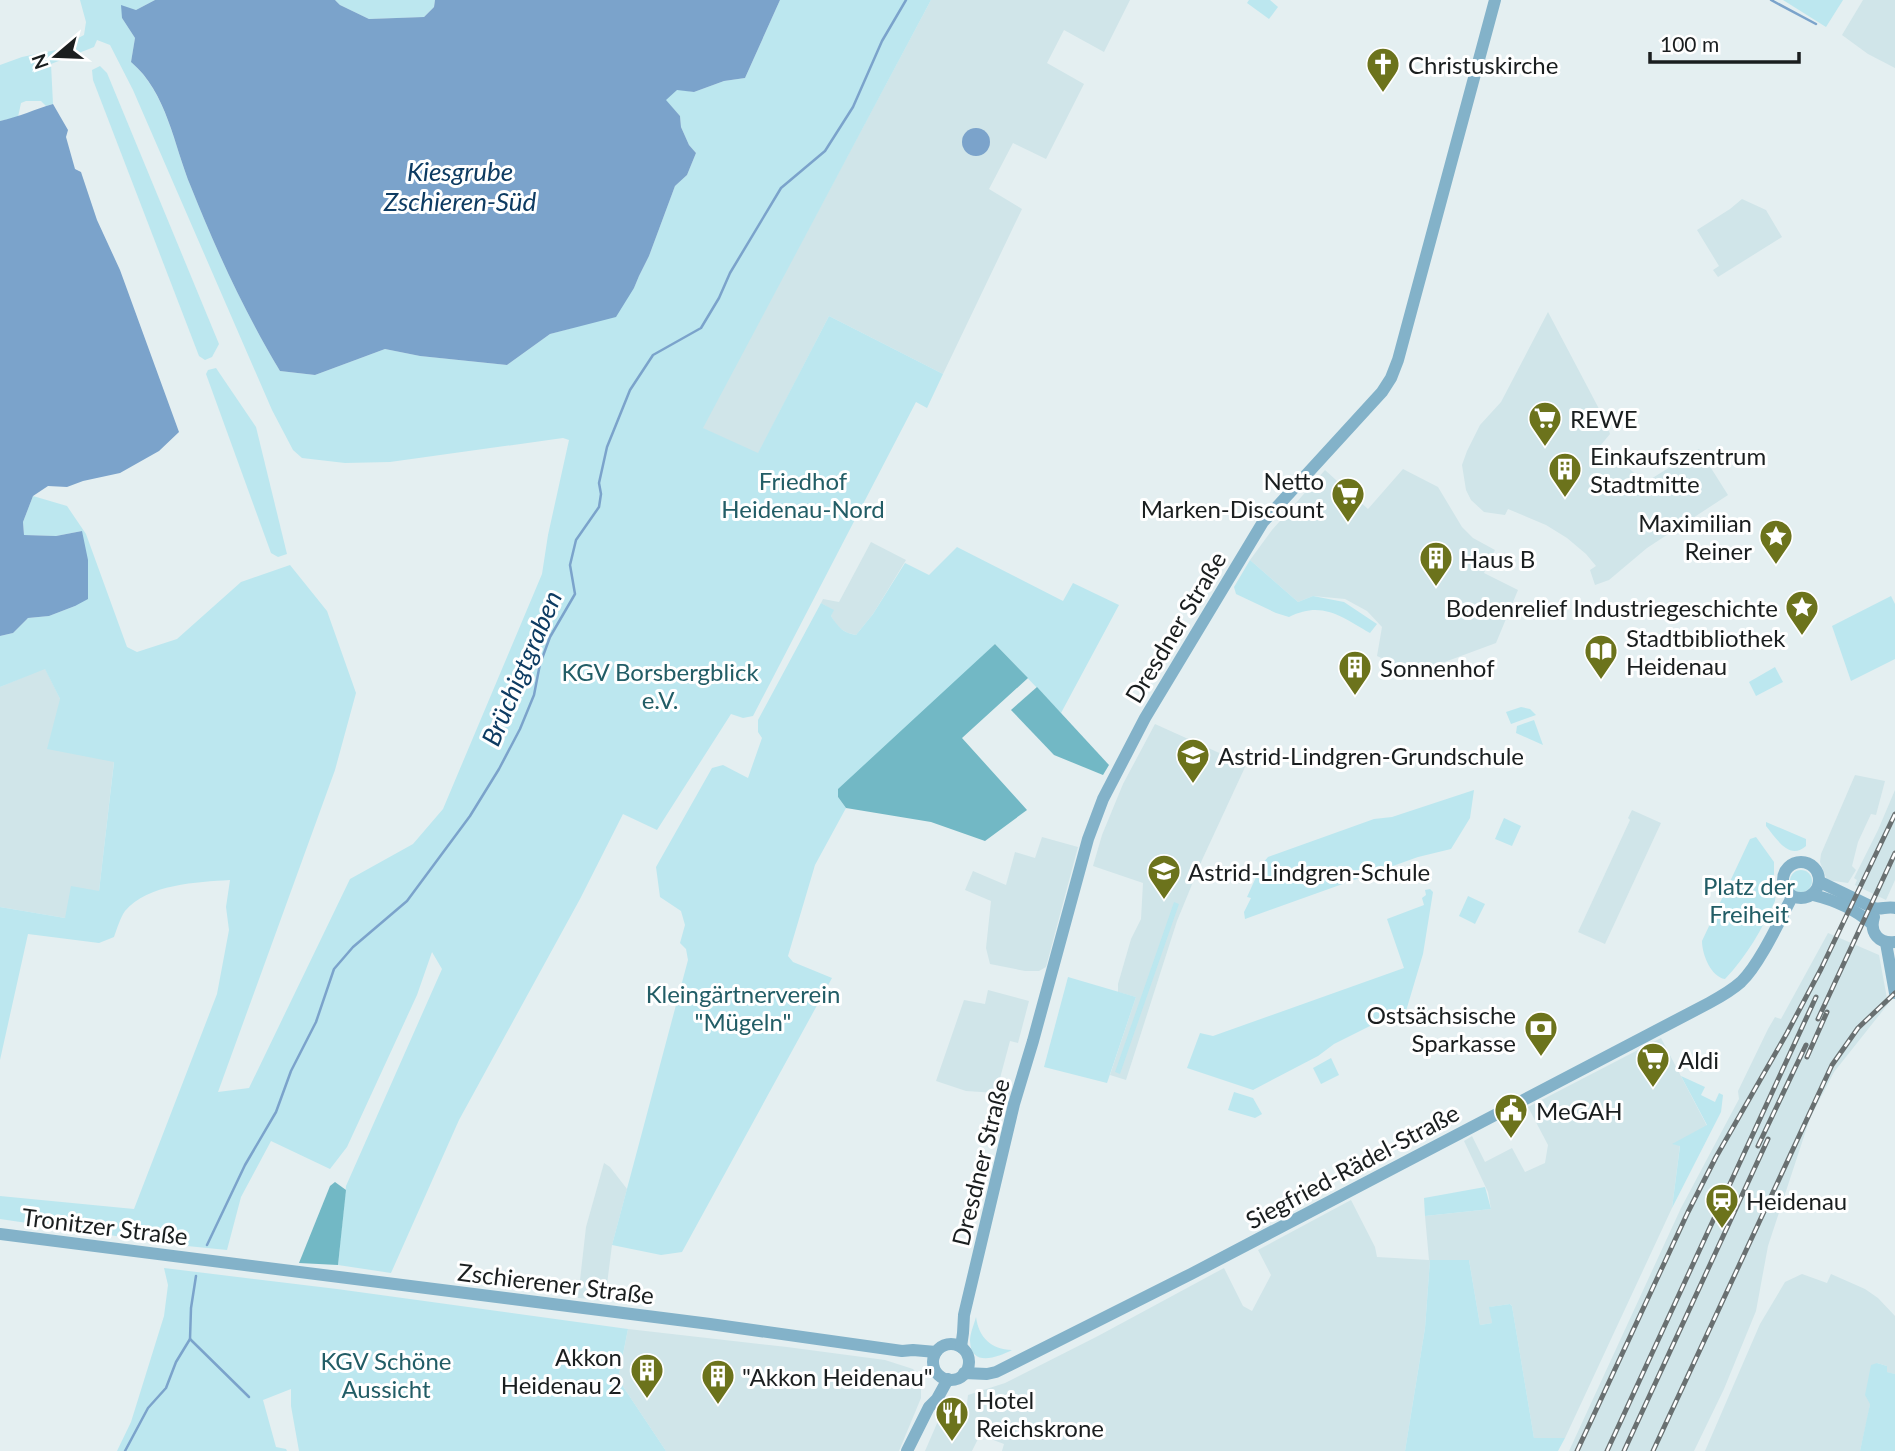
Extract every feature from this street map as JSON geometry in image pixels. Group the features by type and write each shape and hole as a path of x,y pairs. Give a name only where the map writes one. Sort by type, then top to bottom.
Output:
{"street":[{"name":"Dresdner Straße","path":"955,1345 964,1333 964,1315 1014,1104 1088,839 1103,799 1145,718 1263,522 1382,392 1391,378 1402,347 1495,0"},
{"path":"1803,862 1813,866 1819,875 1818,889 1813,895 1803,899 1792,897 1786,890 1783,878 1793,864 1803,862"},
{"path":"1820,882 1880,910"},
{"path":"1813,895 1833,901 1872,924"},
{"name":"Siegfried-Rädel-Straße","path":"964,1373 988,1374 1002,1369 1191,1274 1727,993 1742,981 1752,968 1792,897"},
{"path":"1895,908 1880,910 1874,916 1872,924 1877,938 1890,942 1895,993"},
{"name":"Tronitzer Straße","path":"0,1234 204,1259"},
{"name":"Zschierener Straße","path":"204,1259 902,1351 938,1367"},
{"path":"907,1451 929,1407 941,1393 938,1367 943,1346 955,1345 967,1355 967,1369 959,1377 938,1367"},
{"path":"968,1360 1002,1369"}],"shaded area":[{"path":"931,0 1130,0 1104,52 1064,30 1047,63 1084,84 1046,159 1013,143 989,189 1022,209 943,374 829,316 758,454 702,428"},
{"path":"1863,0 1895,0 1895,68 1868,54 1842,35"},
{"path":"1742,199 1766,210 1782,237 1718,277 1713,270 1719,266 1697,230"},
{"path":"1548,312 1607,424 1610,434 1600,446 1646,482 1699,449 1728,495 1647,548 1609,580 1595,585 1590,570 1596,566 1567,538 1546,525 1508,509 1505,515 1484,512 1471,500 1466,490 1462,465 1467,451 1480,425 1501,402"},
{"path":"1403,469 1438,487 1462,527 1473,538 1495,550 1484,573 1518,590 1496,643 1415,673 1377,656 1382,627 1367,611 1345,599 1313,596 1298,602 1250,560 1272,530 1325,470 1368,509"},
{"path":"871,542 906,560 873,614 856,635 837,627 831,616 833,610 821,603 823,599 839,602"},
{"path":"995,644 1028,678 962,738 1027,810 985,841 931,822 846,808 838,797 838,789"},
{"path":"45,668 60,699 114,761 99,891 65,918 0,907 0,687"},
{"path":"1037,687 1109,765 1103,775 1054,755 1011,710"},
{"name":"Astrid-Lindgren-Schule","path":"1155,724 1246,765 1177,921 1126,1080 1110,1075 1136,997 1118,992 1118,984 1131,939 1141,919 1143,883 1093,866 1102,835 1123,784"},
{"path":"1855,775 1885,781 1876,815 1871,814 1858,842 1852,866 1856,870 1848,883 1827,880 1820,862 1821,854"},
{"path":"1895,790 1895,880 1886,900 1855,885 1857,880 1854,878"},
{"path":"1632,810 1661,823 1605,944 1578,932 1630,820 1628,818"},
{"path":"1042,837 1078,847 1046,967 1039,971 1025,971 990,964 986,948 991,901 965,890 973,871 1006,885 1015,852 1035,858"},
{"path":"1828,933 1879,955 1888,1004 1834,1072 1810,1118 1768,1246 1756,1311 1724,1389 1694,1451 1569,1451 1681,1208 1739,1099 1738,1091 1768,1029 1775,1017 1781,1019"},
{"path":"988,990 1029,1001 1018,1043 1010,1041 996,1093 966,1091 936,1081 964,1000 985,1004"},
{"path":"1661,1038 1707,1126 1674,1144 1680,1145 1672,1208 1565,1438 1534,1438 1512,1306 1490,1307 1492,1323 1480,1325 1469,1260 1430,1260 1425,1328 1405,1451 1002,1451 1004,1444 980,1435 972,1451 925,1451 949,1404 966,1412 968,1395 1005,1383 1224,1268 1243,1306 1252,1311 1271,1275 1258,1250 1351,1200 1375,1247 1377,1257 1429,1260 1425,1216 1491,1209 1488,1192 1464,1141 1472,1136 1485,1162 1512,1148 1525,1172 1545,1163 1548,1145 1528,1107"},
{"path":"604,1163 627,1189 612,1245 605,1300 578,1298 586,1227"},
{"path":"335,1182 346,1190 338,1265 299,1263 330,1186"},
{"path":"1802,1274 1827,1283 1831,1274 1865,1289 1895,1316 1895,1374 1886,1372 1887,1366 1877,1363 1860,1451 1705,1451 1760,1324 1785,1282"},
{"path":"628,1329 885,1360 913,1369 921,1379 921,1398 899,1451 666,1451 618,1379"}],"green space":[{"path":"80,0 155,0 136,10 122,6 122,18 135,38 131,62 153,89 161,104 191,187 221,258 280,371 315,375 385,349 420,356 507,365 550,334 572,328 634,288 675,186 687,175 696,153 681,127 680,116 665,100 677,89 694,92 724,81 745,78 780,0 931,0 703,428 758,453 829,316 943,374 927,408 916,402 753,716 743,718 731,714 657,830 623,814 580,899 459,1120 391,1273 338,1265 346,1186 442,969 432,952 417,995 347,1147 330,1169 271,1141 241,1197 227,1250 0,1219 0,1196 134,1209 217,994 229,930 226,907 230,880 174,886 146,895 125,911 114,937 99,943 28,934 0,1060 0,907 65,918 71,886 99,891 114,762 47,749 60,699 45,669 0,687 0,636 13,633 28,618 49,616 75,606 82,531 56,536 24,535 23,522 33,496 67,506 86,534 127,647 137,652 177,639 241,582 290,565 327,611 356,693 335,770 218,1092 249,1088 350,879 413,844 443,809 542,574 569,440 563,438 390,462 345,463 302,458 293,450 272,410 133,90 110,45 97,40 94,47 51,64 53,104 46,106 41,101 26,101 21,103 18,117 0,121 0,65 56,50 84,35 86,22"},
{"path":"335,0 435,0 434,7 424,17 369,19"},
{"path":"1249,0 1270,0 1278,7 1269,19 1247,3"},
{"path":"1783,0 1843,0 1826,27"},
{"path":"100,66 107,73 219,344 212,357 205,360 199,356 93,80 92,70"},
{"path":"216,368 256,427 287,554 278,557 271,553 206,374 208,370"},
{"name":"Kleingärtnerverein \"Mügeln\"","path":"957,547 1063,601 1073,583 1119,605 1061,713 995,644 838,797 846,808 815,865 788,956 793,962 832,978 682,1252 661,1255 612,1245 688,960 686,949 680,943 685,925 681,911 660,897 656,867 712,768 723,765 748,778 762,738 758,732 758,720 821,603 834,610 831,616 841,629 856,635 873,614 905,563 929,575"},
{"path":"1250,560 1298,602 1313,596 1344,602 1377,624 1370,633 1341,616 1322,610 1301,612 1289,617 1236,594 1234,587"},
{"path":"1891,596 1895,604 1895,659 1851,681 1832,626"},
{"path":"1775,667 1783,682 1756,696 1749,682"},
{"path":"1521,707 1530,709 1536,715 1511,724 1506,712"},
{"path":"1534,720 1543,745 1516,733 1517,726"},
{"path":"1474,790 1470,818 1451,849 1418,857 1245,919 1244,912 1251,898 1247,897 1268,857 1374,819 1392,817"},
{"path":"1504,818 1521,826 1512,846 1495,839"},
{"path":"1766,822 1806,839 1806,846 1794,851 1783,846 1766,826"},
{"name":"Platz der Freiheit","path":"1756,837 1774,862 1775,901 1753,942 1725,979 1716,974 1708,964 1702,941 1750,839"},
{"path":"1801,870 1809,873 1812,881 1809,889 1801,892 1793,889 1790,881 1793,873"},
{"path":"1430,889 1433,892 1423,954 1406,1011 1334,1044 1318,1056 1253,1090 1187,1068 1200,1033 1213,1036 1404,968 1387,919 1424,905 1422,898 1426,895 1425,890"},
{"path":"1468,896 1485,904 1475,924 1459,916"},
{"path":"1174,902 1179,904 1120,1074 1115,1072"},
{"path":"1068,977 1136,997 1107,1083 1044,1067"},
{"path":"1331,1058 1339,1075 1321,1084 1313,1068"},
{"path":"1681,1076 1705,1087 1701,1095 1715,1102 1719,1093 1723,1095 1721,1112 1672,1208 1680,1146 1672,1144 1707,1125"},
{"path":"1234,1092 1253,1098 1262,1114 1255,1118 1228,1110"},
{"path":"1485,1187 1491,1209 1425,1216 1424,1198"},
{"path":"1430,1260 1469,1260 1480,1325 1492,1323 1489,1307 1512,1306 1534,1438 1565,1438 1558,1451 1405,1451 1425,1328"},
{"name":"KGV Schöne Aussicht","path":"164,1268 628,1329 618,1379 666,1451 299,1451 291,1406 291,1389 263,1400 276,1447 287,1451 117,1451 131,1422 164,1316 168,1285"},
{"path":"976,1317 980,1331 987,1341 1012,1350 986,1358 975,1355 970,1341"},
{"path":"1877,1363 1887,1366 1887,1372 1895,1374 1895,1451 1860,1451 1870,1404 1865,1395 1871,1365"}],"water":[{"name":"Kiesgrube Zschieren-Süd","path":"155,0 335,0 369,19 424,17 434,7 435,0 780,0 745,78 724,81 694,92 677,90 666,100 680,116 681,127 696,153 687,175 675,186 649,256 616,317 550,334 507,365 420,356 385,349 315,375 280,371 221,258 191,187 161,104 143,74 131,62 135,38 122,18 121,5 136,10"},
{"path":"53,104 68,130 66,137 75,169 81,172 97,220 120,270 179,432 159,451 120,473 67,487 48,486 33,496 23,522 24,535 56,536 82,531 88,560 88,599 49,616 28,618 13,633 0,636 0,121"},
{"path":"976,128 986,132 990,142 986,152 976,156 966,152 962,142 966,132"}],"waterway":[{"name":"Brüchigtgraben","path":"207,1245 245,1165 276,1112 291,1071 316,1022 334,969 353,947 407,901 470,816 520,729 534,695 540,664 550,637 575,594 570,565 576,540 599,507 599,483 607,447 630,390 653,355 701,328 730,273 781,188 825,151 853,107 882,41 906,0"},
{"path":"1771,0 1816,24"},
{"name":"Brüchigtgraben","path":"125,1451 148,1408 166,1388 176,1362 190,1339 196,1276"},
{"path":"190,1339 249,1397"}],"railway":[{"path":"1577,1451 1688,1212 1821,969 1895,814"},
{"path":"1818,1019 1895,853"},
{"path":"1653,1451 1832,1065 1858,1028 1895,993"},
{"path":"1607,1451 1816,997"},
{"path":"1807,1057 1827,1012"},
{"path":"1758,1146 1806,1045"},
{"path":"1624,1451 1768,1139"}],"place":[{"name":"Christuskirche","path":"1383,94"},
{"name":"REWE","path":"1545,448"},
{"name":"Einkaufszentrum Stadtmitte","path":"1565,499"},
{"name":"Netto Marken-Discount","path":"1348,524"},
{"name":"Maximilian Reiner","path":"1776,566"},
{"name":"Haus B","path":"1436,588"},
{"name":"Bodenrelief Industriegeschichte","path":"1802,637"},
{"name":"Stadtbibliothek Heidenau","path":"1601,681"},
{"name":"Sonnenhof","path":"1355,697"},
{"name":"Astrid-Lindgren-Grundschule","path":"1193,785"},
{"name":"Astrid-Lindgren-Schule","path":"1164,901"},
{"name":"Ostsächsische Sparkasse","path":"1541,1058"},
{"name":"Aldi","path":"1653,1089"},
{"name":"MeGAH","path":"1511,1140"},
{"name":"Heidenau","path":"1722,1230"},
{"name":"Akkon Heidenau 2","path":"647,1400"},
{"name":"\"Akkon Heidenau\"","path":"718,1406"},
{"name":"Hotel Reichskrone","path":"952,1443"}],"park label":[{"name":"Friedhof Heidenau-Nord","path":"803,494"},
{"name":"KGV Borsbergblick e.V.","path":"660,685"}]}
